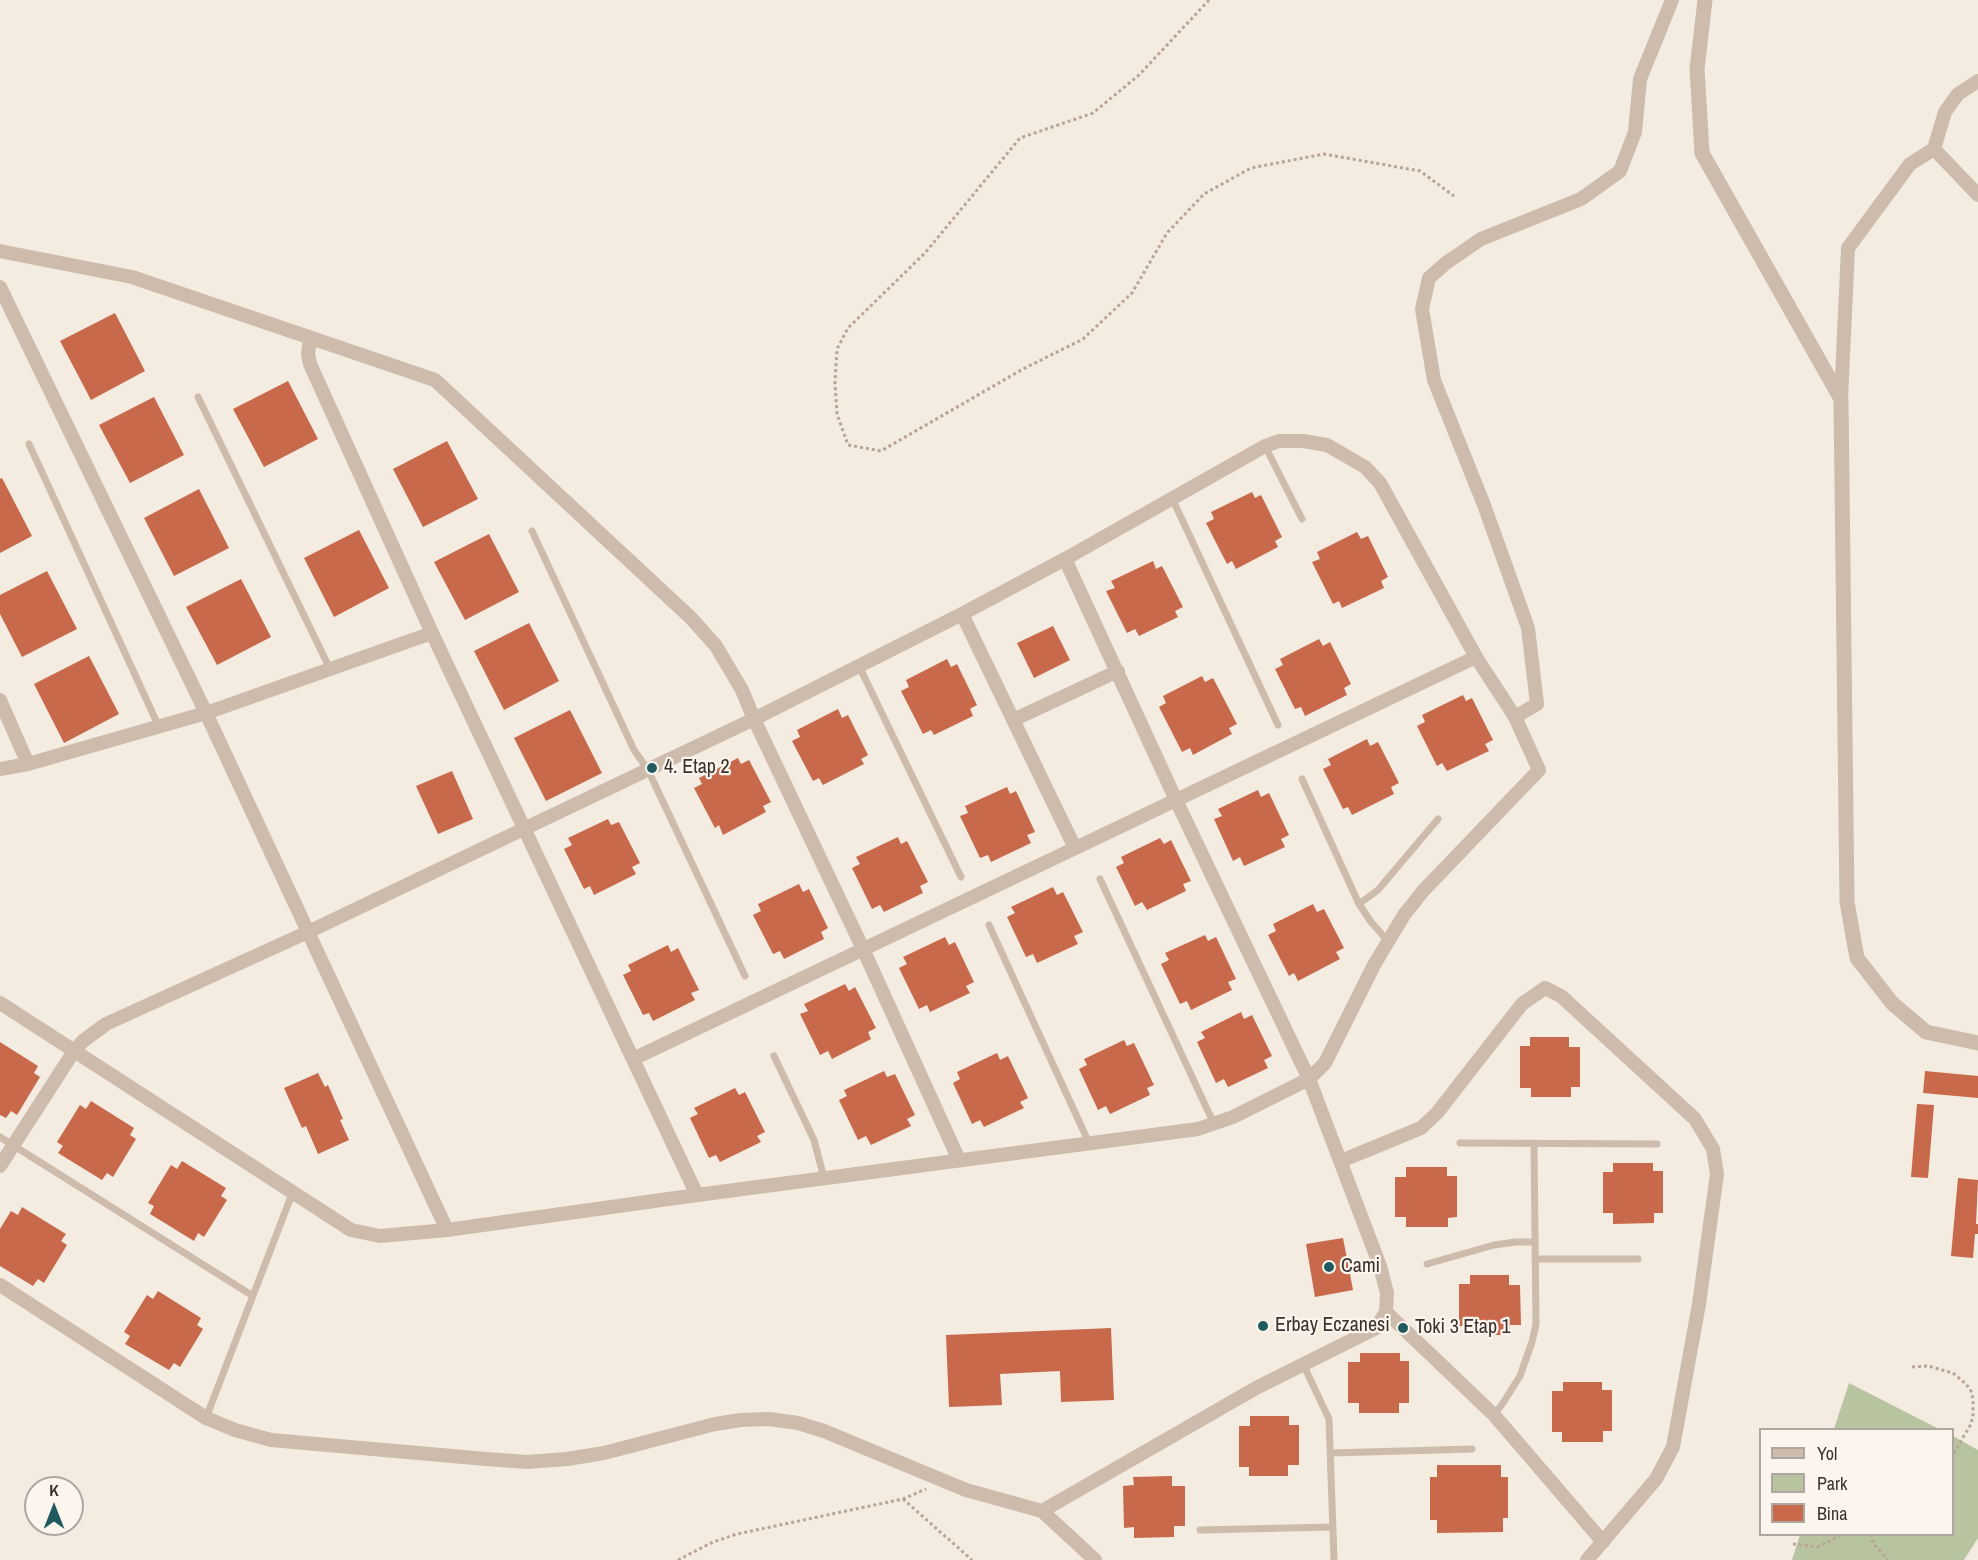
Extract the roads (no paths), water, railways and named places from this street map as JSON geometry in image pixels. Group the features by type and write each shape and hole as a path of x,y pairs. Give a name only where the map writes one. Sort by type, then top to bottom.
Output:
{"street":[{"path":"1515,717 1537,704 1528,628 1484,505 1434,380 1422,309 1429,278 1446,263 1481,239 1581,199 1620,171 1635,132 1640,79 1672,0"},
{"path":"1705,0 1697,69 1701,153 1840,399"},
{"path":"1978,81 1958,94 1945,112 1934,149 1910,164 1848,248 1840,399 1847,902 1857,958 1892,1003 1926,1032 1978,1043"},
{"path":"1934,149 1978,195"},
{"path":"0,251 132,277 435,380 692,618 716,646 742,690 959,1160"},
{"path":"0,287 6,317 206,713 447,1230"},
{"path":"310,338 308,354 310,364 432,633 697,1195"},
{"path":"0,1003 74,1051 292,1194 337,1223 351,1230 380,1236 447,1230 1198,1129 1233,1117 1309,1079 1325,1063 1388,941 1423,891 1539,770 1515,717 1476,657 1380,483 1365,467 1327,445 1303,441 1279,441 1265,446 1065,559 962,614 754,719 308,932 106,1024 83,1041 74,1051 0,1166"},
{"path":"1042,1511 1256,1388 1376,1328 1386,1312 1387,1293 1380,1266 1309,1079 1176,800 1065,559"},
{"path":"962,614 1075,848"},
{"path":"0,769 28,764 206,713 432,633"},
{"path":"633,1059 1476,657"},
{"path":"1013,720 1118,671"},
{"path":"0,700 28,764"},
{"path":"1341,1161 1421,1128 1437,1113 1522,1005 1545,988 1561,996 1695,1119 1713,1149 1717,1174 1699,1304 1673,1447 1656,1479 1587,1560"},
{"path":"0,1285 206,1418 235,1430 272,1440 527,1462 604,1453 715,1424 741,1420 769,1419 798,1423 824,1431 939,1479 998,1500 1042,1511 1095,1560"},
{"path":"1386,1312 1494,1415 1603,1542"}],"lane":[{"path":"198,397 330,669"},
{"path":"29,444 159,727"},
{"path":"1265,446 1302,519"},
{"path":"1172,498 1278,725"},
{"path":"532,531 634,750 648,770 744,976"},
{"path":"859,666 961,877"},
{"path":"1302,779 1359,904 1388,941"},
{"path":"1359,904 1378,890 1438,819"},
{"path":"1100,879 1214,1124"},
{"path":"988,925 1089,1143"},
{"path":"774,1056 814,1140 824,1178"},
{"path":"0,1137 253,1296"},
{"path":"1460,1143 1657,1144"},
{"path":"1494,1415 1520,1376 1536,1324 1534,1144"},
{"path":"206,1418 292,1194"},
{"path":"1427,1264 1494,1245 1535,1242"},
{"path":"1535,1259 1638,1259"},
{"path":"1303,1364 1327,1411 1330,1427 1334,1560"},
{"path":"1331,1453 1472,1449"},
{"path":"1200,1530 1333,1527"}],"place":[{"name":"4. Etap 2","path":"652,768"},
{"name":"Cami","path":"1329,1267"},
{"name":"Erbay Eczanesi","path":"1263,1326"},
{"name":"Toki 3 Etap 1","path":"1403,1328"}]}
